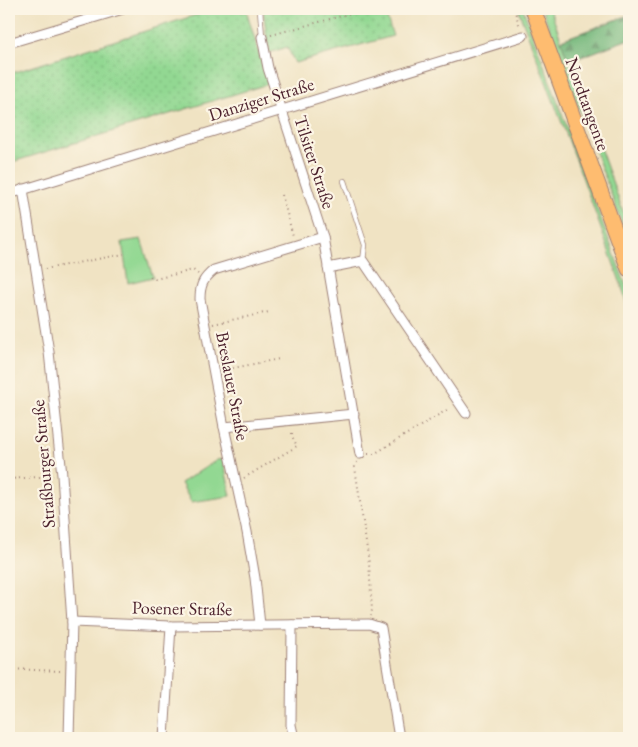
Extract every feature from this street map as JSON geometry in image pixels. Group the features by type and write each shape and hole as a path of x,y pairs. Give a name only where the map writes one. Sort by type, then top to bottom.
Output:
{"main road":[{"name":"Nordtangente","path":"533,9 629,269"}],"street":[{"path":"9,44 122,9"},
{"name":"Danziger Straße","path":"9,194 522,36"},
{"name":"Tilsiter Straße","path":"262,37 268,68 323,237 360,454"},
{"name":"Straßburger Straße","path":"22,190 49,352 62,475 72,622 69,738"},
{"path":"205,277 214,270 323,237"},
{"path":"328,268 363,262 466,413"},
{"name":"Breslauer Straße","path":"205,277 200,286 200,299 255,578 260,625"},
{"path":"224,427 354,414"},
{"name":"Posener Straße","path":"72,622 171,626 369,624"},
{"path":"369,624 381,628 399,738"},
{"path":"292,625 291,725 294,738"},
{"path":"164,738 171,626"}],"lane":[{"path":"260,9 262,37"},
{"path":"344,181 364,245 363,262"}],"path":[{"path":"262,37 367,9"},
{"path":"514,9 522,36"},
{"path":"282,195 296,245"},
{"path":"36,271 124,254"},
{"path":"150,278 155,279 193,270 205,277"},
{"path":"205,325 269,312"},
{"path":"214,372 279,359"},
{"path":"369,624 372,610 368,562 355,468 360,454 374,454 459,403"},
{"path":"237,482 297,446 292,436 291,421"},
{"path":"9,479 62,475"},
{"path":"9,668 71,672"}],"green space":[{"path":"215,9 246,9 268,84 9,163 9,74"},
{"path":"263,9 384,9 393,36 295,63 287,47 269,53"},
{"path":"518,9 523,9 629,294 629,313 622,287 575,157"},
{"path":"542,9 550,9 629,228 629,242"},
{"path":"629,15 629,39 568,62 561,40"},
{"path":"141,239 153,277 128,283 122,242"},
{"path":"223,459 231,496 191,502 181,483 217,460"}]}
